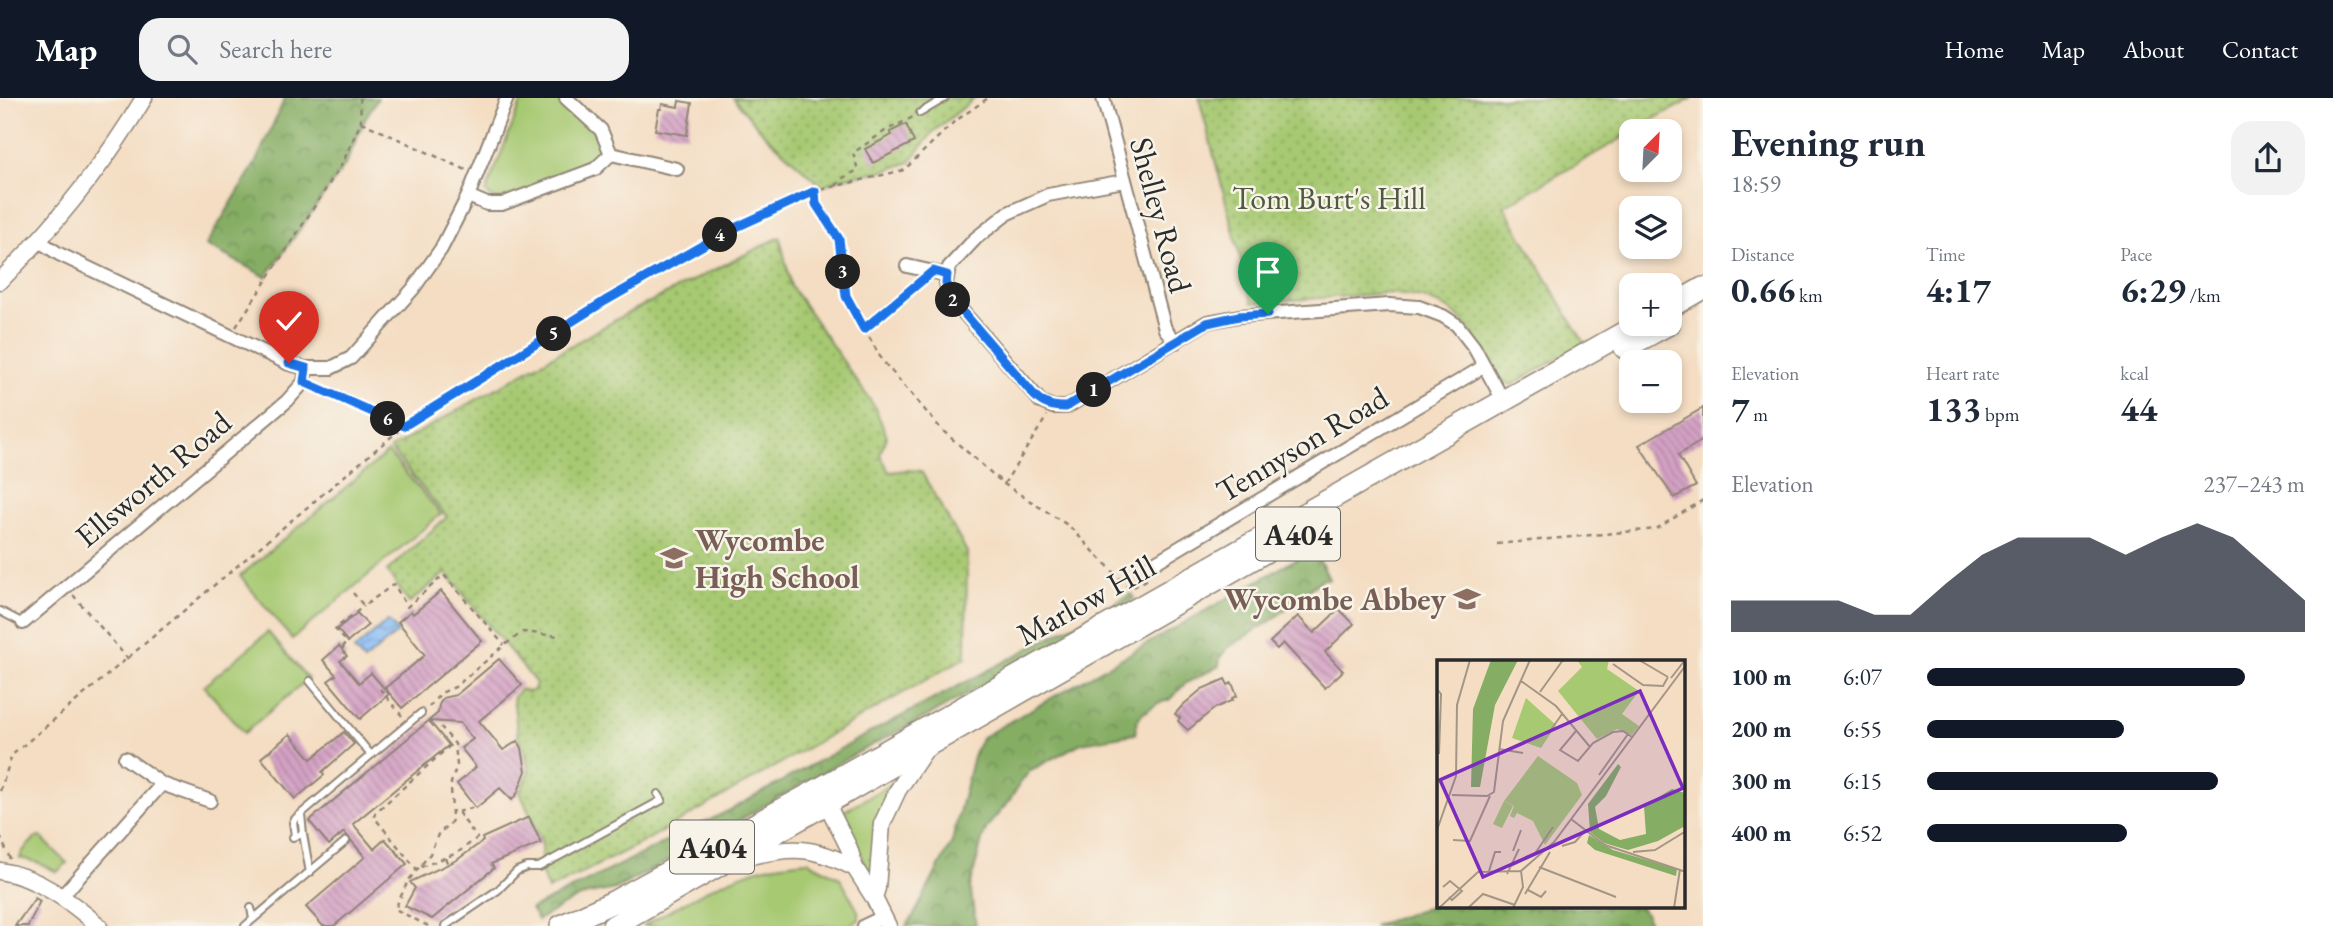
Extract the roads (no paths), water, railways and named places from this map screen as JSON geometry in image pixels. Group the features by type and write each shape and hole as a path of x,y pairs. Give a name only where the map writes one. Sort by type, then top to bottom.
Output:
{"main road":[{"path":"1682,300 1703,288"},
{"name":"Marlow Hill","path":"1682,317 1703,305"},
{"name":"Marlow Hill","path":"613,926 728,860 819,798 1619,335"},
{"name":"Marlow Hill","path":"561,926 929,745 1648,336"}],"street":[{"path":"0,281 39,241 78,194 144,98"},
{"path":"39,241 59,254 289,363 306,368 331,368 351,358 413,289 441,250 478,175 507,98"},
{"path":"566,98 601,130 611,155"},
{"name":"Shelley Road","path":"1103,98 1165,329 1176,342"},
{"path":"468,197 486,204 502,204 595,169 611,155"},
{"path":"611,155 677,169"},
{"path":"1124,181 1048,195 1008,213 976,238 949,267 946,283 951,298 1041,402 1054,407 1066,407 1207,323 1239,316 1388,305 1419,307 1443,316 1457,325 1474,347 1483,368 1503,400"},
{"path":"907,266 947,275"},
{"name":"Ellsworth Road","path":"23,623 287,401 304,382 306,368"},
{"name":"Tennyson Road","path":"1149,566 1483,368"},
{"path":"874,898 882,824 898,790 929,745"},
{"path":"125,758 162,784 210,801"},
{"path":"62,896 162,784"},
{"path":"819,798 849,848 855,869 886,922 864,926"},
{"path":"728,860 789,849 807,849 825,853 855,869"},
{"path":"5,864 12,873 62,896 99,926"}],"lane":[{"path":"920,113 945,98"},
{"path":"0,611 23,623"},
{"path":"310,681 371,755"},
{"path":"303,834 293,837 293,822 423,711"},
{"path":"445,926 498,890 517,871 527,867 539,867 662,800 658,794"},
{"path":"301,814 310,873"},
{"path":"245,926 346,842"},
{"path":"251,908 253,919"}],"water":[{"path":"388,621 398,632 364,661 354,650"}],"place":[{"name":"Wycombe High School","path":"674,558"},
{"name":"Wycombe Abbey","path":"1467,599"}],"park label":[{"name":"Tom Burt's Hill","path":"1329,198"}]}
